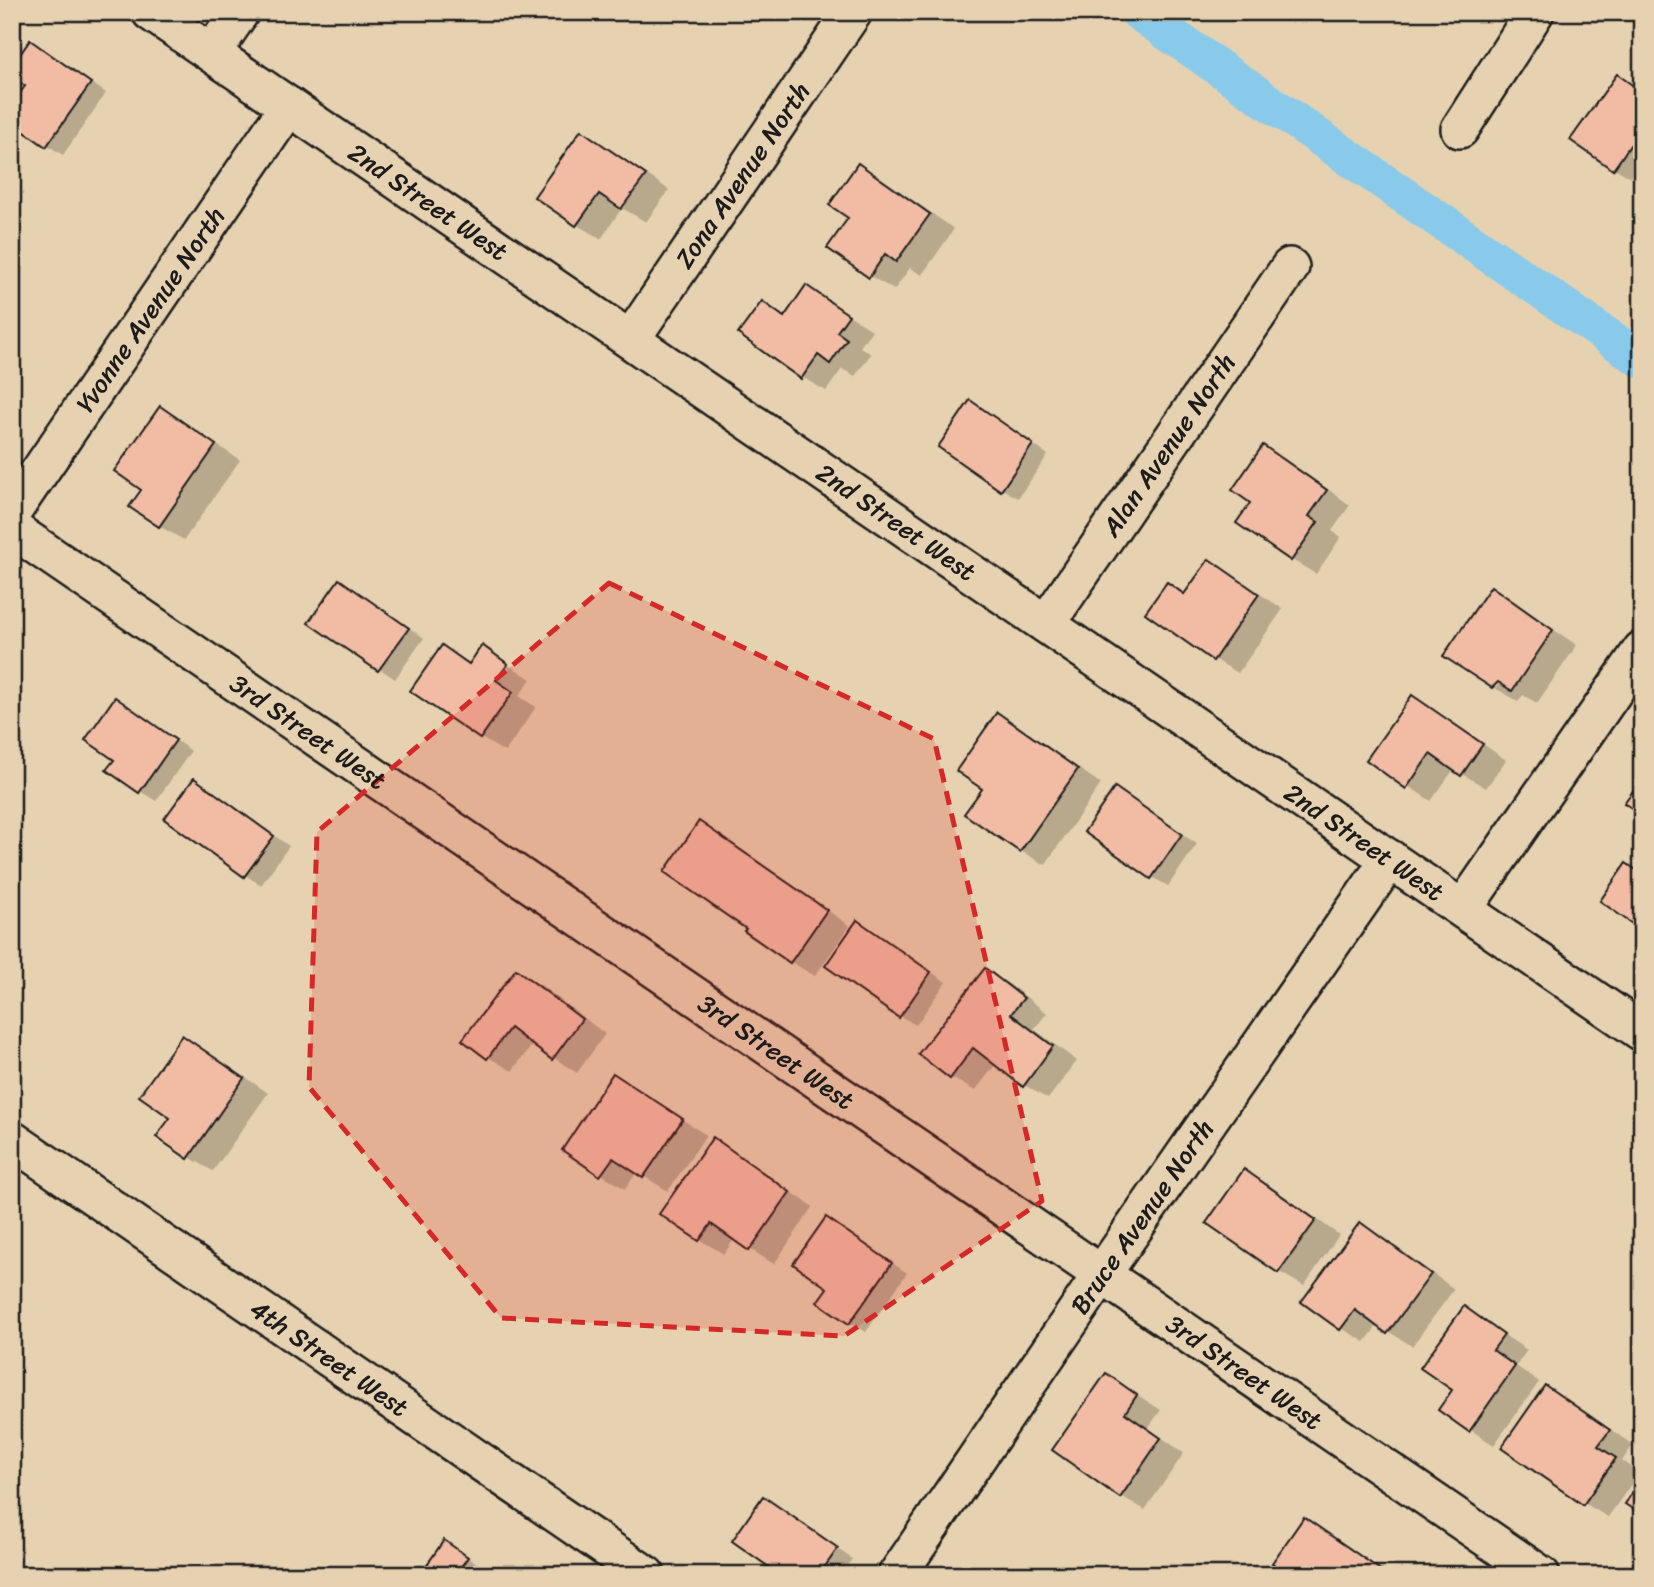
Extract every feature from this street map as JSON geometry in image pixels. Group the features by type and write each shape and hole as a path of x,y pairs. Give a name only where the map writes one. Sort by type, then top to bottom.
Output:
{"street":[{"name":"2nd Street West","path":"151,12 1642,1032"},
{"path":"212,53 240,12"},
{"name":"Zona Avenue North","path":"631,339 853,12"},
{"path":"1460,129 1535,12"},
{"name":"Yvonne Avenue North","path":"12,512 289,106"},
{"name":"Alan Avenue North","path":"1046,624 1290,267"},
{"name":"3rd Street West","path":"12,529 1541,1575"},
{"path":"1464,909 1642,650"},
{"name":"Bruce Avenue North","path":"897,1575 1101,1274 1390,859"},
{"name":"4th Street West","path":"12,1140 646,1575"}],"highlighted area":[{"path":"609,583 934,739 1042,1201 844,1336 501,1318 309,1087 317,832"}],"building":[{"path":"30,40 91,83 46,147 12,123 12,104 25,86 12,77 12,66"},
{"path":"1617,74 1642,92 1642,128 1613,170 1570,140"},
{"path":"581,130 646,175 621,209 599,194 576,226 534,197"},
{"path":"858,163 930,214 896,262 885,254 869,278 827,248 848,218 829,205"},
{"path":"806,285 849,315 837,332 847,339 830,364 818,355 801,379 738,334 762,301 784,317"},
{"path":"970,400 1033,444 1001,491 938,447"},
{"path":"160,406 216,445 159,527 129,507 141,490 114,471"},
{"path":"1263,445 1327,490 1309,516 1318,522 1291,561 1236,523 1250,503 1232,490"},
{"path":"1209,559 1259,594 1213,661 1145,613 1167,582 1184,594"},
{"path":"339,579 409,628 378,671 308,623"},
{"path":"1491,586 1553,630 1512,691 1498,682 1492,688 1443,656"},
{"path":"442,645 469,664 482,645 508,664 496,680 513,692 480,739 410,691"},
{"path":"1412,695 1483,744 1461,776 1430,754 1406,789 1366,760"},
{"path":"115,697 176,740 139,793 106,770 114,760 85,740"},
{"path":"997,712 1078,769 1020,852 964,814 982,789 956,771"},
{"path":"194,778 274,836 244,877 164,819"},
{"path":"1642,779 1642,815 1624,803"},
{"path":"1115,787 1182,834 1151,879 1084,832"},
{"path":"699,821 827,910 790,963 664,872"},
{"path":"1626,863 1642,874 1642,917 1635,926 1600,901"},
{"path":"857,920 931,972 899,1018 825,966"},
{"path":"985,968 1024,998 1011,1014 1053,1046 1023,1087 973,1048 950,1079 918,1054"},
{"path":"516,969 582,1019 552,1060 510,1028 487,1059 462,1040"},
{"path":"182,1035 244,1078 188,1159 156,1137 170,1118 139,1096"},
{"path":"613,1073 683,1119 643,1178 613,1158 600,1176 562,1150"},
{"path":"713,1137 790,1192 749,1251 711,1224 699,1241 659,1214"},
{"path":"1244,1169 1316,1220 1278,1273 1206,1223"},
{"path":"826,1217 892,1263 849,1324 817,1302 827,1288 793,1264"},
{"path":"1360,1222 1431,1274 1387,1334 1355,1310 1340,1330 1301,1302"},
{"path":"1464,1306 1504,1335 1493,1350 1515,1366 1469,1432 1438,1410 1452,1390 1420,1368"},
{"path":"1106,1373 1137,1395 1125,1413 1161,1438 1120,1498 1052,1450"},
{"path":"1545,1385 1610,1430 1598,1446 1616,1458 1583,1505 1501,1448"},
{"path":"1642,1477 1642,1515 1625,1504"},
{"path":"763,1496 838,1548 819,1575 780,1575 732,1541"},
{"path":"1304,1517 1382,1571 1379,1575 1289,1575 1272,1563"},
{"path":"444,1540 468,1557 455,1575 420,1575"}],"waterway":[{"path":"1138,12 1642,360"}]}
